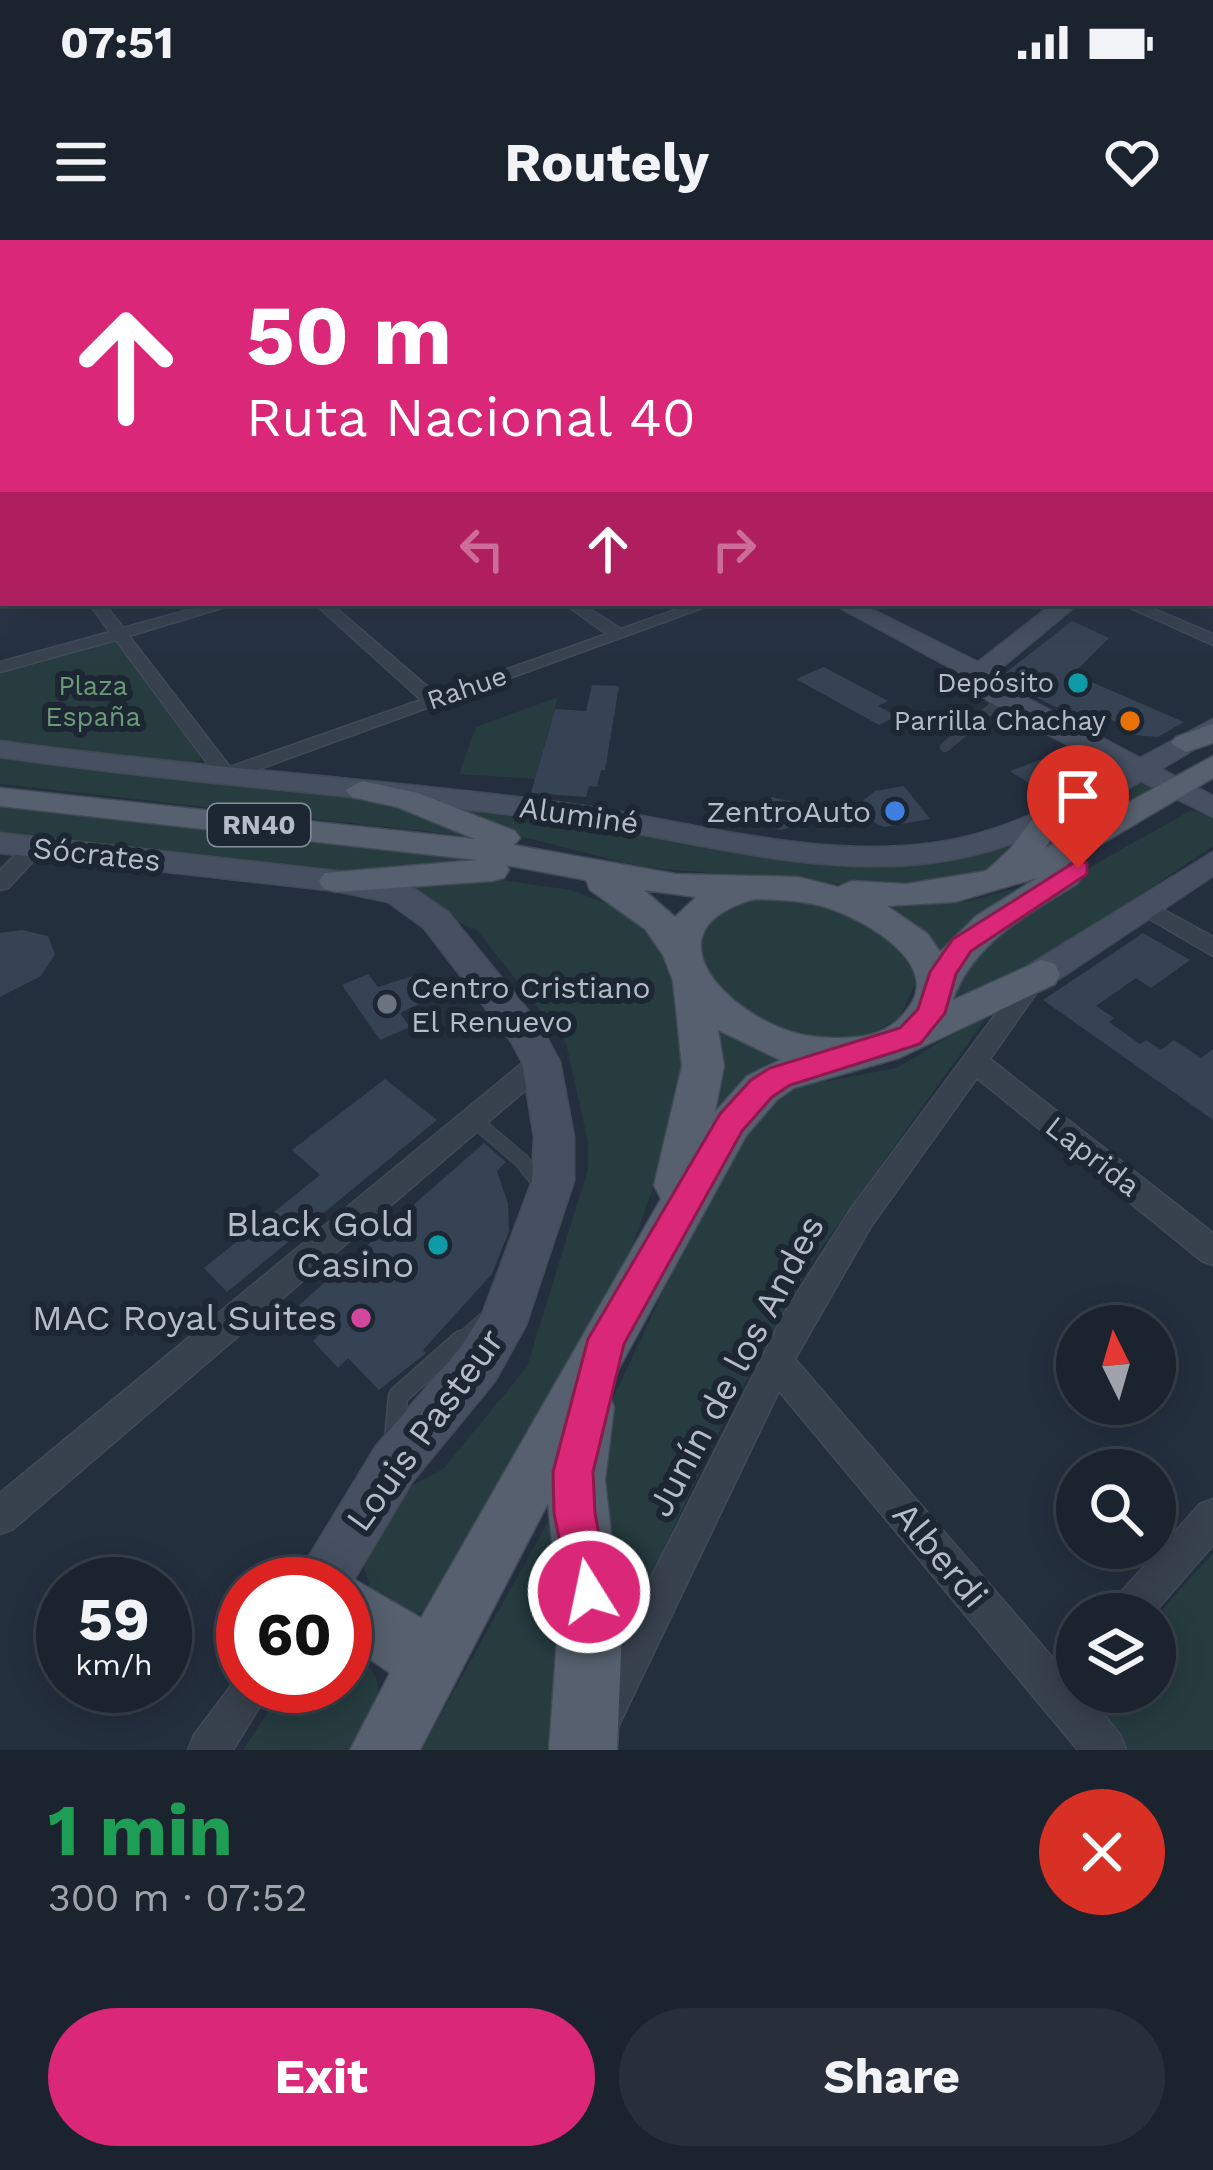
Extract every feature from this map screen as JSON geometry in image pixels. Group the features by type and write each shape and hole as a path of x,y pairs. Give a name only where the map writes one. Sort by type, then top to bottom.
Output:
{"main road":[{"path":"910,1036 931,1013 951,958 977,932 1199,794 1213,765"},
{"path":"362,790 407,800 496,836 611,871"},
{"path":"817,889 917,897 989,886 1199,794"},
{"name":"RN40","path":"0,796 517,854 676,885 817,889 856,902 907,935 928,963 934,996"},
{"path":"989,886 1016,864 1054,812"},
{"name":"RN40","path":"517,854 574,870 635,901 665,924 708,1004 748,1031 801,1050 857,1054"},
{"path":"336,881 498,870 573,881 635,901"},
{"name":"RN40","path":"656,1253 701,1091 702,1041 684,963 686,929 702,908 727,893 757,886"},
{"path":"910,1036 960,1018 1041,974"},
{"name":"RN40","path":"384,1750 607,1339 745,1105 780,1076 910,1036"},
{"path":"584,1750 589,1592 574,1513 573,1472 607,1339"},
{"path":"372,1623 433,1664"}],"street":[{"path":"98,606 226,776"},
{"path":"0,667 220,606"},
{"path":"324,606 432,700"},
{"path":"575,606 619,634"},
{"name":"Rahue","path":"226,776 700,606"},
{"path":"820,606 952,676 973,678 1141,769 1199,794"},
{"path":"848,606 972,669 973,678"},
{"path":"973,678 1064,606"},
{"path":"1143,606 1213,640"},
{"name":"Aluminé","path":"0,749 583,815 850,856 956,849 1001,837 1204,734"},
{"name":"Sócrates","path":"0,843 336,881"},
{"path":"0,883 34,848"},
{"name":"Junín de los Andes","path":"584,1750 775,1361 860,1219 1041,974 1213,862"},
{"name":"Louis Pasteur","path":"336,881 398,893 427,909 527,1036 541,1062 555,1151 549,1196 488,1351 394,1464 337,1557"},
{"path":"1144,906 1213,948"},
{"name":"Laprida","path":"973,1060 1213,1251"},
{"path":"0,1516 541,1062"},
{"name":"Alberdi","path":"775,1361 1056,1671"},
{"path":"1146,1593 1213,1517"},
{"path":"209,1750 234,1713"},
{"name":"Alberdi","path":"1084,1713 1105,1750"}],"lane":[{"path":"945,747 1004,698"},
{"path":"473,1119 521,1160 549,1196"}],"green space":[{"name":"Plaza España","path":"118,641 201,753 200,760 189,765 0,743 0,671"},
{"path":"558,697 535,779 459,774 476,727"},
{"path":"0,755 375,798 494,839 0,784"},
{"path":"1139,781 1156,791 1037,858 1061,823"},
{"path":"432,803 586,820 838,861 1028,834 994,869 966,880 880,887 642,867 507,833"},
{"path":"0,807 529,868 484,866 346,875 0,835"},
{"path":"1191,810 1213,817 1213,846 1024,973 952,1010 962,979 983,949 1013,920 1088,869"},
{"path":"474,876 571,890 618,908 644,926 663,950 686,1021 682,1108 618,1285 426,1610 415,1614 372,1592 372,1557 366,1557 395,1494 443,1469 527,1367 588,1169 588,1142 566,1043 476,929 449,917 409,885"},
{"path":"1028,885 966,926 939,951 887,908 965,902"},
{"path":"765,893 849,910 898,943 915,972 915,984 900,1017 864,1038 811,1040 734,1008 695,952 698,939 721,913"},
{"path":"991,1011 815,1257 726,1417 602,1679 601,1424 723,1164 784,1089 897,1068"},
{"path":"716,1030 789,1060 700,1148"},
{"path":"558,1504 572,1594 560,1750 421,1750"},
{"path":"1213,1553 1213,1750 1128,1750 1101,1713 1176,1713 1176,1594"},
{"path":"372,1672 378,1708 361,1750 243,1750 267,1713 372,1713"}],"building":[{"path":"1072,621 1109,638 1073,674 1184,722 1158,737 1124,734 1125,726 1099,714 1073,716 999,678"},
{"path":"824,667 888,701 878,706 897,716 879,725 796,679"},
{"path":"592,685 619,686 605,770 601,770 597,787 589,786 586,797 531,793 555,709 586,711"},
{"path":"1067,750 1105,771 1041,791 1010,771"},
{"name":"ZentroAuto","path":"904,786 930,819 884,827 860,803 875,791"},
{"path":"772,797 798,803 807,813 803,823 781,830 757,822 753,806"},
{"path":"22,930 48,936 55,954 41,976 0,997 0,933"},
{"path":"1143,933 1190,960 1151,988 1136,978 1096,1006 1114,1018 1109,1022 1140,1044 1146,1040 1161,1050 1174,1040 1201,1058 1213,1049 1213,1120 1043,1000"},
{"name":"Centro Cristiano El Renuevo","path":"368,974 378,987 419,974 436,996 400,1013 410,1027 380,1040 342,985"},
{"path":"385,1079 437,1120 227,1292 204,1268 320,1175 292,1150"},
{"name":"Black Gold Casino","path":"484,1143 506,1162 497,1171 508,1204 509,1231 492,1274 423,1350 426,1353 379,1390 348,1358 338,1368 313,1341 323,1331 299,1305"}],"place":[{"name":"Depósito","path":"1078,683"},
{"name":"Parrilla Chachay","path":"1130,721"},
{"name":"ZentroAuto","path":"895,811"},
{"name":"Centro Cristiano El Renuevo","path":"387,1004"},
{"name":"Black Gold Casino","path":"438,1245"},
{"name":"MAC Royal Suites","path":"361,1318"}],"route":[{"path":"589,1592 574,1513 573,1472 579,1432 607,1339 731,1123 762,1088 780,1076 910,1036 931,1013 943,972 962,945 993,920 1078,868"}]}
